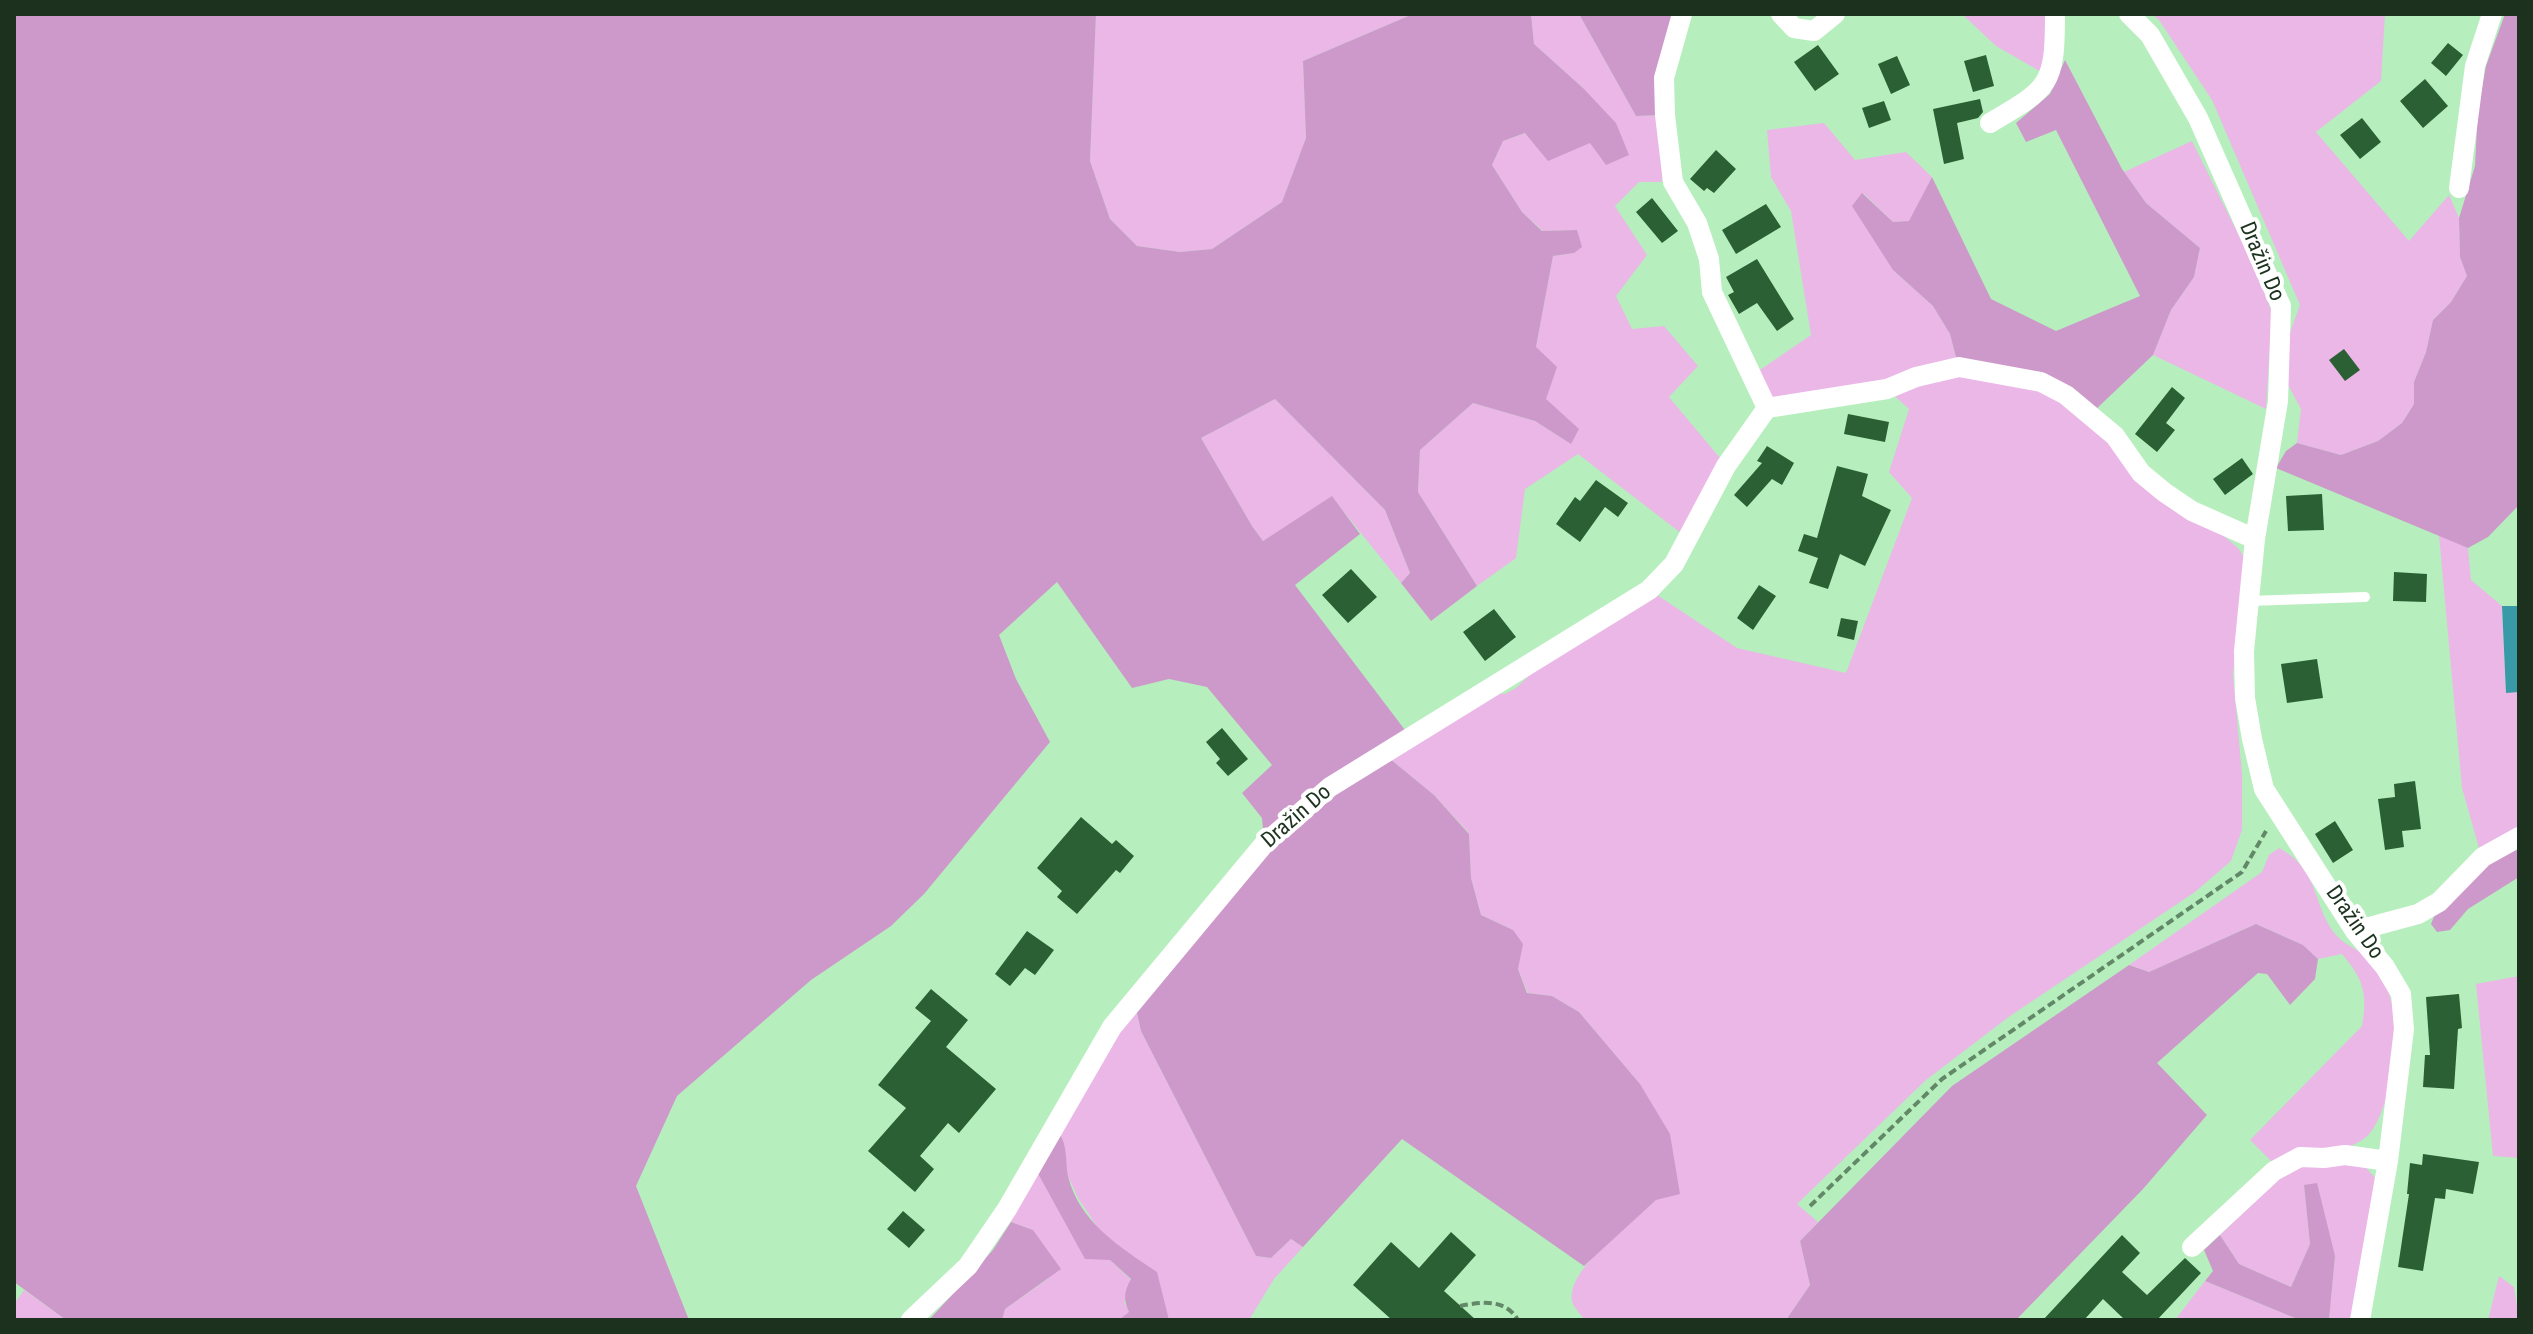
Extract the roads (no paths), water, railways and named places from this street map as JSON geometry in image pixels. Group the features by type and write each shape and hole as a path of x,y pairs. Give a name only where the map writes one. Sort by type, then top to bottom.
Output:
{"street":[{"path":"1682,14 1664,78 1673,182 1701,235 1709,259 1712,292 1767,408 1887,389 1916,377 1959,367 2041,382 2066,395 2115,436 2141,473 2164,492 2192,511 2255,539"},
{"path":"1781,14 1794,28 1814,31 1835,14"},
{"path":"1990,123 2032,99 2049,76 2054,58 2055,14"},
{"name":"Dražin Do","path":"2129,14 2150,35 2198,118 2281,306 2278,401 2255,539 2244,651 2245,698 2264,789 2355,931 2385,967 2401,994 2404,1029 2388,1161 2360,1320"},
{"path":"2459,188 2475,66 2492,14"},
{"name":"Dražin Do","path":"911,1320 968,1266 1007,1209 1112,1027 1265,843 1330,787 1649,590 1674,564 1726,466 1767,408"},
{"path":"2355,931 2418,914 2439,902 2483,857 2519,837"},
{"path":"2192,1247 2274,1171 2300,1157 2345,1155 2388,1161"}],"lane":[{"path":"2249,601 2365,597"}],"water":[{"path":"2502,606 2519,606 2519,692 2506,693"}]}
